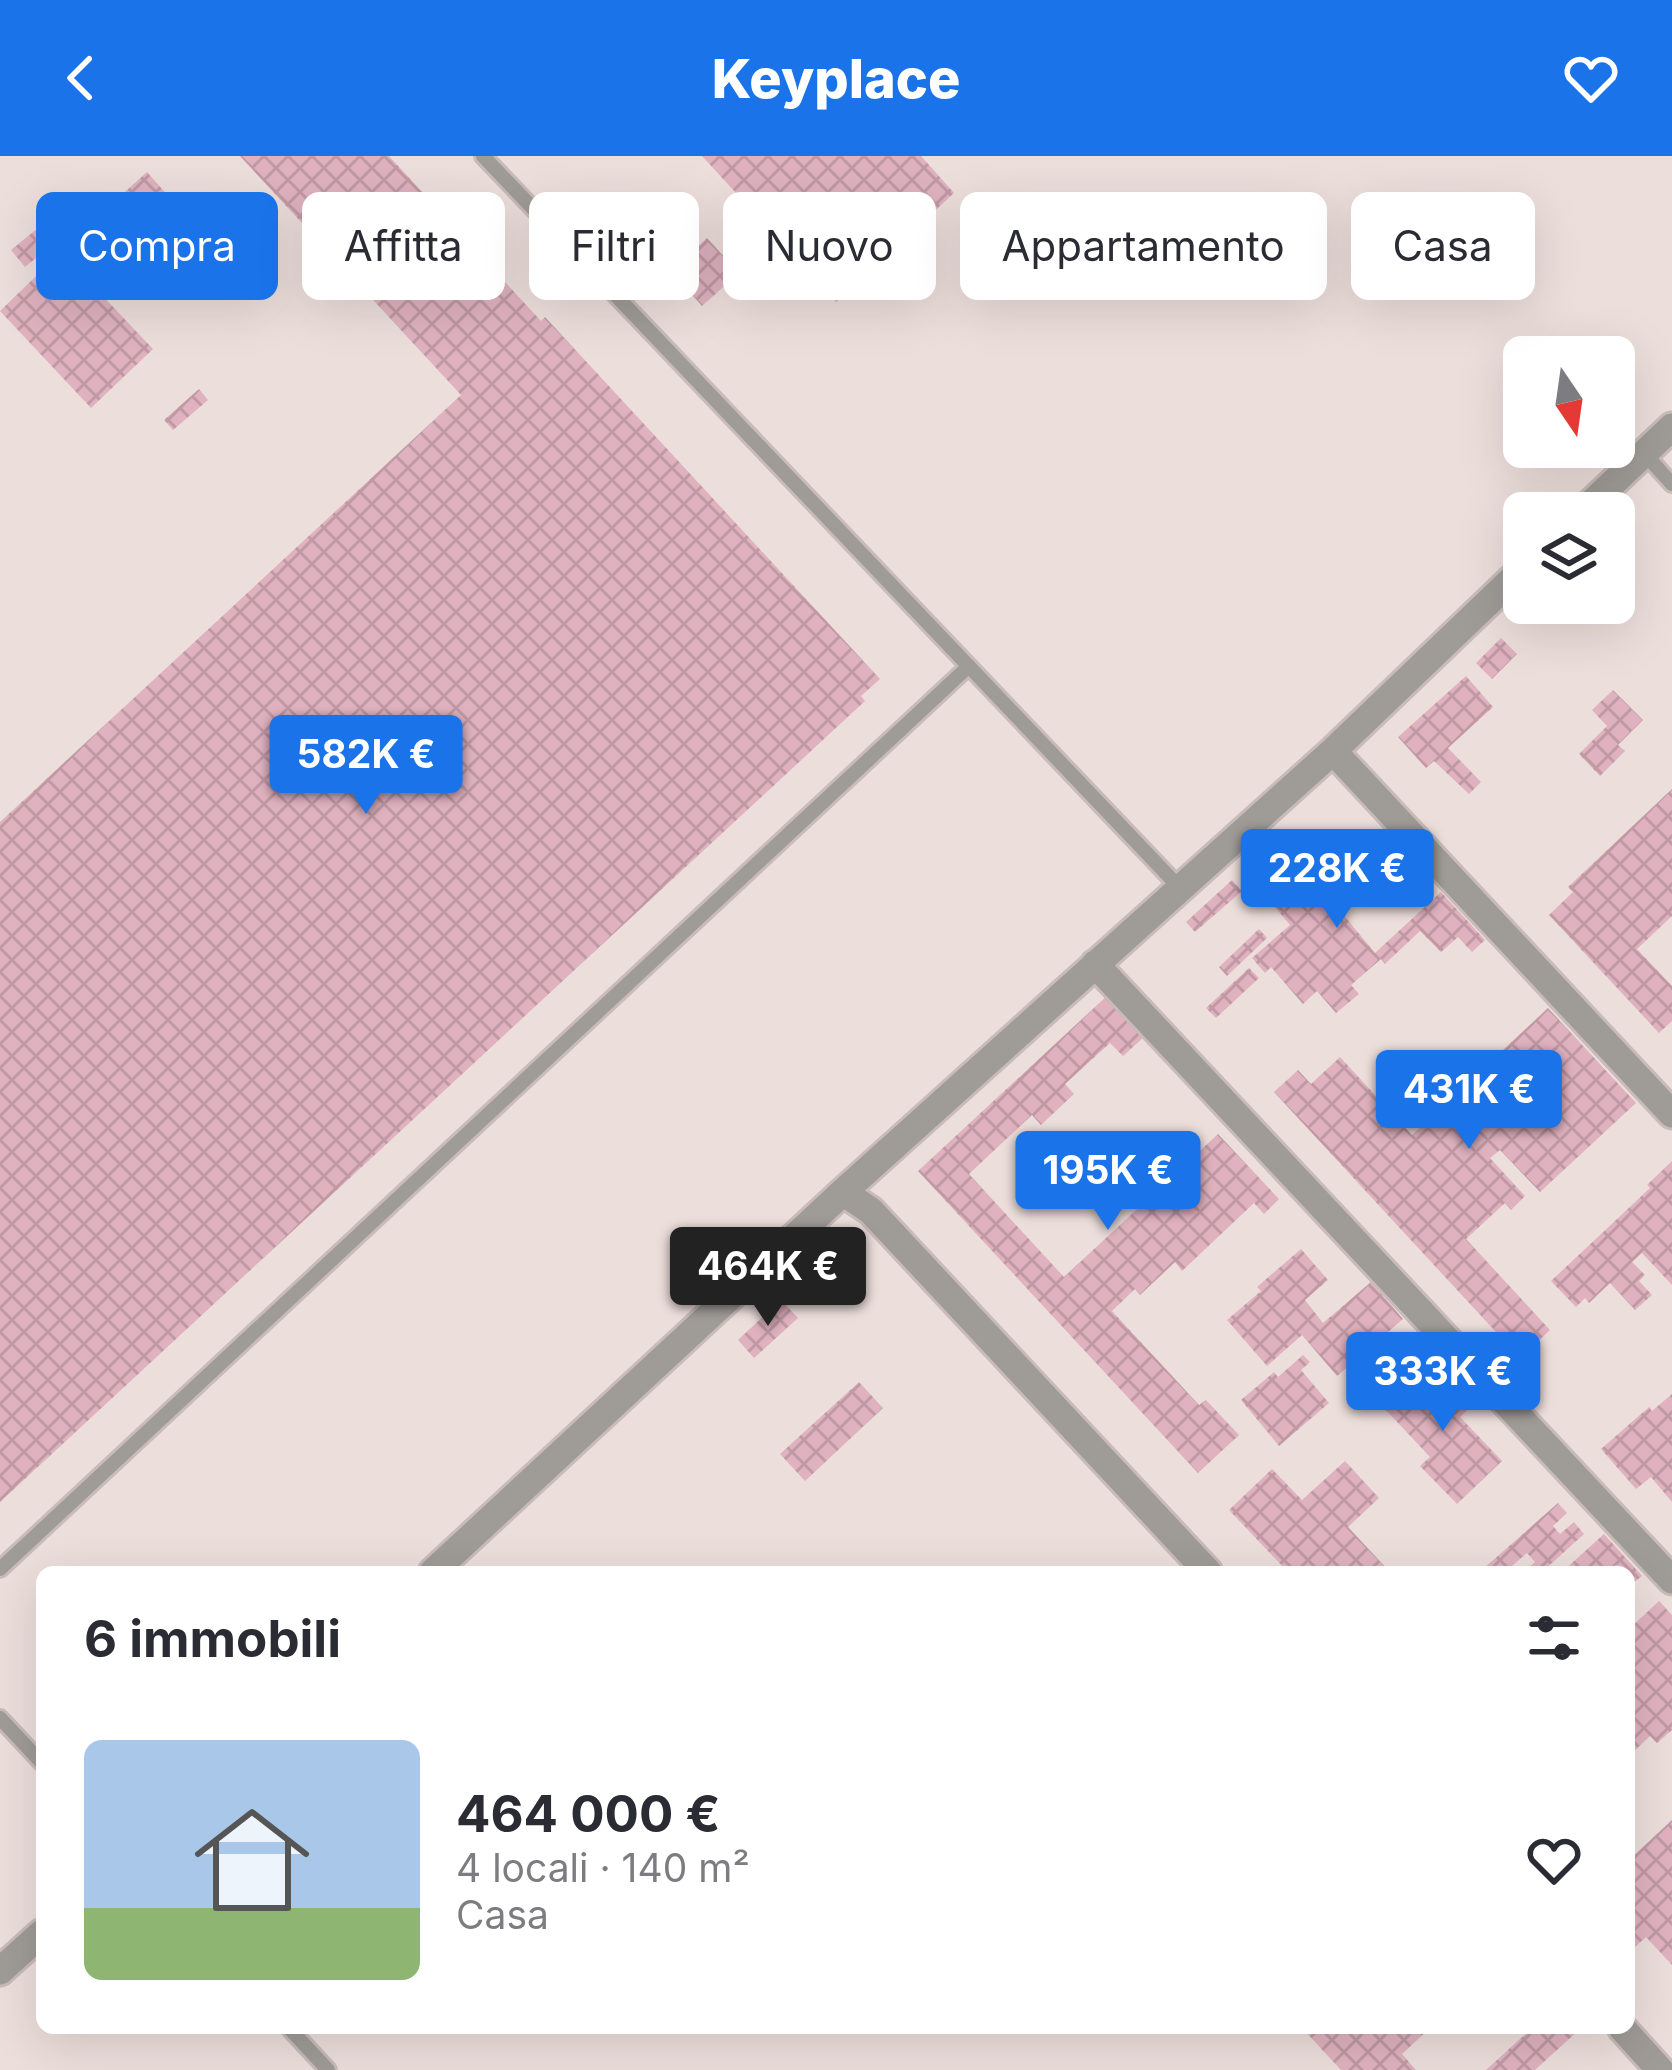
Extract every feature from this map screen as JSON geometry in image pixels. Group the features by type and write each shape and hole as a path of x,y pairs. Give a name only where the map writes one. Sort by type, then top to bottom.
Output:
{"street":[{"path":"1603,492 1672,427"},
{"path":"439,1566 843,1192 1333,751 1503,588"},
{"path":"1333,751 1672,1114"},
{"path":"1095,964 1672,1580"},
{"path":"843,1192 871,1211 1202,1566"},
{"path":"0,1971 36,1938"},
{"path":"1627,2034 1660,2070"}],"lane":[{"path":"482,156 1180,888"},
{"path":"1644,453 1672,484"},
{"path":"0,1569 969,666"},
{"path":"0,1718 36,1757"},
{"path":"295,2034 328,2070"}],"building":[{"path":"240,156 389,156 422,192 302,192 302,223"},
{"path":"702,156 921,156 954,193 936,210 936,192 735,192"},
{"path":"147,172 165,192 125,192"},
{"path":"36,230 36,258 25,267 11,250"},
{"path":"707,238 723,256 723,287 702,306 697,300 699,245"},
{"path":"36,276 36,300 107,300 153,349 91,408 0,311"},
{"path":"505,282 541,321 545,317 880,679 861,696 865,701 0,1502 0,822 461,395 373,300 505,300"},
{"path":"199,389 208,400 173,430 164,420"},
{"path":"1501,638 1517,654 1492,679 1476,663"},
{"path":"1466,676 1493,707 1448,748 1481,782 1469,794 1434,761 1426,768 1398,737"},
{"path":"1613,690 1643,720 1618,745 1625,751 1600,776 1579,754 1607,726 1592,710"},
{"path":"1672,789 1672,916 1637,949 1672,986 1672,1021 1659,1033 1549,915 1573,892 1568,887"},
{"path":"1281,843 1330,899 1379,850 1387,858 1337,907 1375,953 1441,892 1485,940 1472,952 1458,937 1441,952 1420,931 1385,964 1381,959 1351,985 1359,994 1336,1013 1317,991 1303,1004 1271,967 1265,973 1252,958 1290,925 1246,873"},
{"path":"1232,880 1242,891 1195,932 1186,922"},
{"path":"1259,929 1267,938 1227,976 1219,967"},
{"path":"1249,968 1259,978 1216,1018 1206,1008"},
{"path":"1108,995 1145,1036 1123,1056 1110,1043 1065,1084 1074,1094 1041,1125 1032,1115 969,1174 1064,1277 1218,1134 1279,1199 1264,1214 1254,1203 1182,1271 1175,1262 1140,1295 1135,1289 1112,1311 1199,1405 1206,1400 1239,1435 1198,1473 918,1171"},
{"path":"1548,1008 1636,1103 1540,1192 1500,1150 1490,1158 1525,1196 1511,1210 1505,1203 1466,1239 1550,1330 1520,1358 1274,1092 1298,1070 1311,1084 1340,1057 1412,1135"},
{"path":"1672,1161 1672,1285 1642,1253 1632,1262 1645,1275 1639,1281 1652,1295 1635,1310 1610,1283 1589,1303 1585,1298 1576,1307 1551,1281 1650,1188 1647,1185"},
{"path":"1301,1249 1328,1280 1305,1300 1323,1323 1371,1282 1403,1319 1337,1376 1302,1335 1267,1366 1227,1320"},
{"path":"781,1300 798,1318 754,1358 738,1340"},
{"path":"1303,1355 1310,1362 1301,1370 1329,1403 1279,1446 1241,1400"},
{"path":"1430,1365 1471,1407 1460,1417 1502,1461 1457,1504 1420,1466 1430,1457 1384,1408"},
{"path":"859,1382 883,1408 805,1481 780,1454"},
{"path":"1672,1394 1672,1502 1651,1477 1636,1489 1601,1449 1649,1407 1652,1411"},
{"path":"1345,1461 1379,1498 1348,1527 1384,1566 1282,1566 1229,1510 1272,1469 1302,1500"},
{"path":"1558,1503 1567,1513 1553,1526 1560,1534 1574,1522 1584,1534 1549,1566 1531,1566 1535,1562 1527,1553 1512,1566 1486,1566"},
{"path":"1604,1534 1633,1566 1616,1565 1569,1566"},
{"path":"1659,1601 1672,1615 1672,1730 1657,1743 1650,1736 1635,1750 1635,1623"},
{"path":"1672,1820 1672,1965 1646,1937 1635,1947 1635,1854"},
{"path":"1308,2034 1424,2034 1402,2054 1416,2070 1341,2070"},
{"path":"1525,2034 1574,2034 1535,2070 1486,2070"}]}
